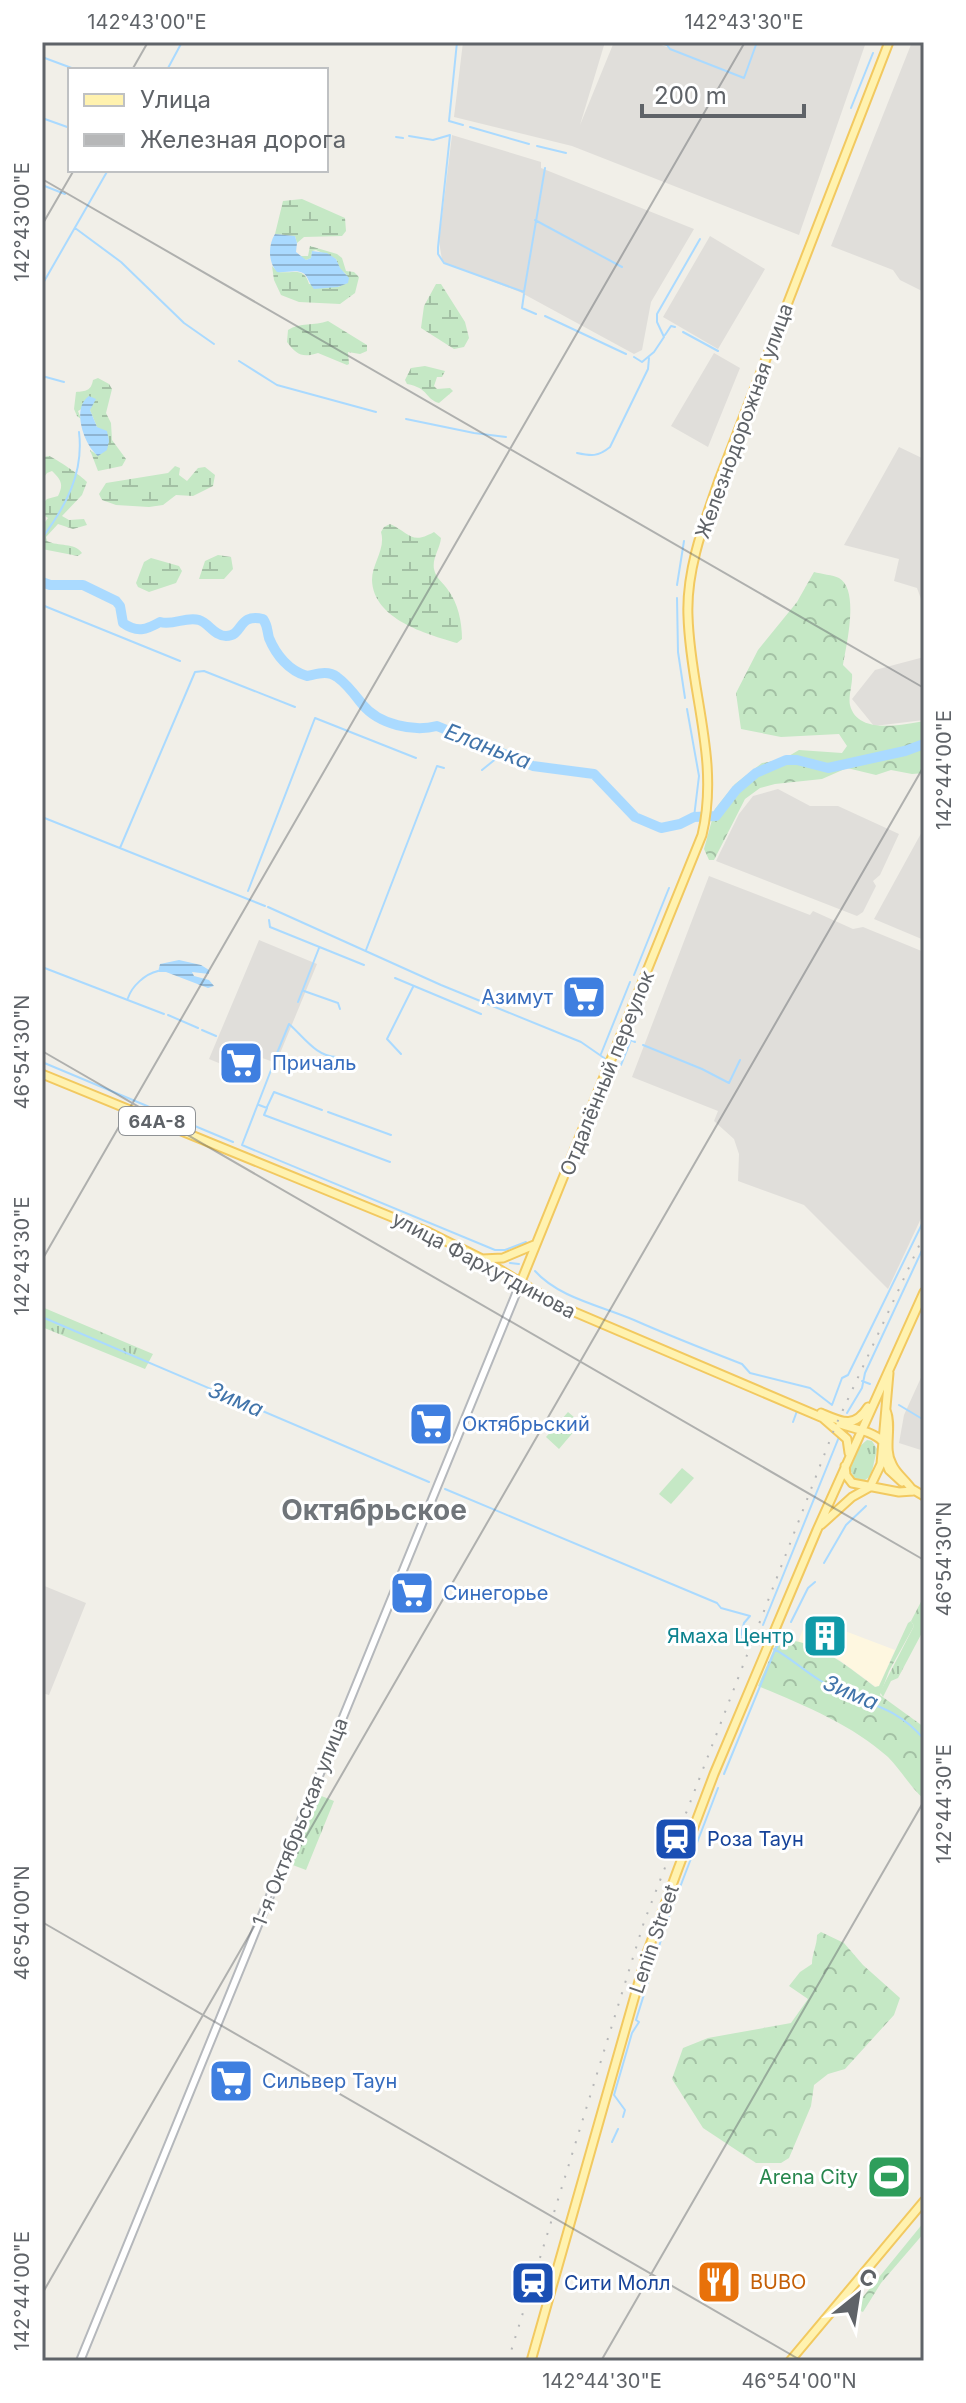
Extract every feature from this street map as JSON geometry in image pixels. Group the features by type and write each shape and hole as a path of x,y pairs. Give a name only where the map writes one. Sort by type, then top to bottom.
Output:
{"main road":[{"name":"Железнодорожная улица","path":"692,862 709,801 709,759 689,644 687,614 699,539 889,42"},
{"name":"Отдалённый переулок","path":"520,1284 692,862"},
{"name":"улица Фархутдинова","path":"42,1074 426,1231 482,1259 520,1284 600,1324 823,1418 847,1439 851,1449 845,1466"},
{"path":"482,1259 503,1258 536,1244"},
{"path":"763,1392 780,1395 845,1423 861,1418 890,1368 924,1292"},
{"path":"870,1487 881,1464 890,1368"},
{"path":"862,1432 876,1395"},
{"path":"885,1410 890,1420 892,1466 913,1491"},
{"path":"823,1418 874,1434 882,1441"},
{"name":"Lenin Street","path":"531,2361 647,1953 714,1774 862,1432"},
{"path":"882,1451 889,1470 913,1491 924,1496"},
{"path":"845,1466 846,1475 852,1483 899,1492 913,1491"},
{"name":"Lenin Street","path":"817,1530 852,1497 870,1487"},
{"path":"790,2361 924,2201"}],"street":[{"name":"1-я Октябрьская улица","path":"80,2361 520,1284"}],"shaded area":[{"path":"463,42 605,42 580,125 614,42 652,42 667,47 669,42 866,42 799,235 572,146 454,117"},
{"path":"912,42 924,42 924,292 900,280 893,270 831,246"},
{"path":"452,135 541,162 541,168 694,229 651,302 642,350 634,354 520,292 442,260 439,241"},
{"path":"710,236 765,269 718,349 663,317"},
{"path":"714,353 740,368 708,447 671,426"},
{"path":"899,447 924,459 924,607 917,588 894,581 899,559 844,545"},
{"path":"924,657 924,720 874,726 852,699 875,670"},
{"path":"778,789 810,806 838,806 899,834 880,875 873,881 876,886 863,912 857,916 716,861 739,814 753,796"},
{"path":"924,828 924,940 874,919"},
{"path":"709,876 810,915 813,911 853,929 863,927 924,952 924,1212 888,1289 804,1205 738,1181 739,1154 734,1139 714,1121 718,1111 632,1077"},
{"path":"259,940 317,964 276,1063 235,1048 226,1066 209,1059"},
{"path":"924,1371 924,1451 899,1443 904,1415"},
{"path":"42,1585 86,1603 49,1695 42,1693"},
{"name":"Ямаха Центр","path":"808,1617 895,1650 879,1686 876,1687 838,1659 798,1642"}],"green space":[{"path":"302,199 345,218 346,231 342,236 304,237 297,243 295,236 275,234 283,201"},
{"path":"310,246 337,254 342,258 346,271 354,272 359,277 355,293 340,304 299,302 281,295 272,266 278,272 301,273 309,284 338,287 347,283 346,274 336,259 316,250 306,260 298,256 308,256"},
{"path":"436,284 441,284 465,322 469,338 464,347 454,349 421,328 424,306"},
{"path":"328,321 367,345 367,351 360,354 348,352 347,365 318,353 300,354 287,342 288,330"},
{"path":"425,366 445,371 442,377 437,377 434,386 453,391 439,403 405,380 411,368"},
{"path":"98,378 112,389 106,413 111,423 112,440 126,459 122,466 98,471 90,450 99,456 97,427 90,410 92,403 78,411 81,419 74,409 76,392 88,390 93,380"},
{"path":"49,456 87,482 82,495 62,516 69,520 84,519 87,525 73,529 58,524 46,537 52,543 79,550 82,553 78,556 42,549 42,526 48,518 42,514 42,504 58,496 61,488 52,471 42,480 42,457"},
{"path":"175,466 180,468 179,475 187,481 198,468 205,467 215,475 213,486 193,496 176,495 163,505 149,507 116,505 102,500 99,494 106,483 168,473"},
{"path":"390,524 415,538 434,532 441,538 434,569 457,607 462,639 457,643 403,623 381,605 372,580 382,544 381,532"},
{"path":"218,555 231,557 233,569 224,579 199,579 205,561"},
{"path":"151,558 179,566 182,571 176,583 149,592 138,587 136,583 144,562"},
{"path":"814,572 839,578 849,594 849,632 843,665 852,674 850,705 854,714 862,721 882,726 924,721 924,773 891,770 876,775 847,768 822,779 760,788 745,799 714,860 709,860 704,849 715,809 735,784 762,763 782,760 799,750 842,753 847,746 839,734 781,737 741,729 736,693 758,650 797,602"},
{"path":"42,1307 153,1354 145,1369 42,1327"},
{"path":"568,1412 581,1423 559,1449 546,1437"},
{"path":"867,1440 872,1441 877,1449 871,1476 862,1482 854,1478 850,1469 860,1446"},
{"path":"682,1468 694,1478 671,1504 659,1494"},
{"path":"924,1596 924,1629 898,1678 891,1681 883,1697 880,1692 914,1626 911,1621"},
{"path":"911,1621 914,1626 889,1671 880,1695 924,1727 924,1799 888,1757 859,1735 809,1708 758,1686 777,1642 789,1641 829,1654 875,1687 879,1686"},
{"path":"319,1795 334,1801 306,1870 290,1864"},
{"path":"821,1932 844,1943 900,1998 894,2015 845,2069 828,2074 814,2085 811,2106 789,2158 781,2163 756,2163 703,2128 672,2079 683,2048 708,2038 791,2023 808,1999 789,1986 800,1972 812,1964 817,1935"},
{"path":"924,2222 924,2233 881,2283 863,2312 858,2310 858,2303"}],"water":[{"path":"275,234 295,236 296,252 306,260 311,258 312,251 327,253 336,259 349,278 348,283 314,289 303,273 277,272 270,253"},
{"path":"89,396 96,399 90,410 97,427 107,431 109,441 107,450 98,456 88,444 80,417"},
{"path":"179,960 209,970 209,974 192,972 214,986 208,988 166,972 158,972 160,964"}],"waterway":[{"path":"168,68 182,42"},
{"path":"457,42 449,121 463,125"},
{"path":"658,42 744,78 757,42"},
{"path":"851,108 873,53"},
{"path":"42,57 72,68"},
{"path":"42,118 68,127"},
{"path":"470,127 529,144"},
{"path":"409,136 433,140 450,135 438,247 438,254 444,263 524,292 545,168"},
{"path":"396,137 403,138"},
{"path":"537,146 566,153"},
{"path":"42,285 107,172"},
{"path":"42,185 65,194"},
{"path":"535,220 622,267"},
{"path":"75,228 121,262 184,323 214,344"},
{"path":"634,357 642,362 654,352 664,337 657,314 700,239"},
{"path":"524,294 522,308 536,314"},
{"path":"545,316 626,354"},
{"path":"665,335 671,326 675,327"},
{"path":"683,332 718,351"},
{"path":"577,453 594,455 610,447 648,369 649,358"},
{"path":"239,361 277,385 376,412"},
{"path":"42,376 64,382"},
{"path":"406,419 506,437"},
{"path":"42,538 59,514 76,475 79,432"},
{"path":"677,585 684,541"},
{"name":"Еланька","path":"42,582 50,585 83,585 116,601 123,623 137,629 160,622 194,619 226,636 232,635 249,619 263,619 272,644 289,666 307,676 322,673 334,675 369,711 387,722 418,728 437,726 533,766 594,774 635,817 661,828 694,817 716,816 736,790 756,773 786,760 828,768 924,744"},
{"path":"677,598 678,652 685,698"},
{"path":"42,605 180,661"},
{"path":"120,848 195,672 204,671 295,707"},
{"path":"687,709 699,776 694,817"},
{"path":"248,891 315,718 416,758"},
{"path":"482,770 503,753"},
{"path":"366,950 437,766 444,768"},
{"path":"42,817 265,906"},
{"path":"634,975 669,888"},
{"path":"268,907 441,985 581,1042 607,1060"},
{"path":"269,920 270,927 364,965"},
{"path":"298,1002 319,948"},
{"path":"42,967 164,1014"},
{"path":"128,998 140,981 158,971"},
{"path":"395,978 481,1014"},
{"path":"601,1054 630,982"},
{"path":"401,1054 387,1039 413,987"},
{"path":"304,991 338,1003 340,1009"},
{"path":"168,1015 198,1028"},
{"path":"275,1058 289,1024 317,1050 338,1057"},
{"path":"202,1030 216,1036"},
{"path":"616,1064 621,1065 631,1040 635,1042"},
{"path":"643,1045 729,1083 740,1060"},
{"path":"42,1062 233,1142"},
{"path":"273,1065 242,1145 495,1250 505,1250 526,1242"},
{"path":"267,1107 274,1092 322,1110"},
{"path":"259,1105 267,1108 264,1115 390,1162"},
{"path":"328,1112 391,1135"},
{"path":"535,1271 568,1295 742,1364 750,1373 810,1388 832,1405 842,1378 848,1375 924,1220"},
{"path":"847,1413 862,1388 865,1373 924,1246"},
{"path":"510,1263 519,1264"},
{"name":"Зима","path":"42,1317 429,1482"},
{"path":"862,1381 870,1384"},
{"path":"899,1405 924,1420"},
{"path":"793,1422 797,1411"},
{"path":"763,1625 839,1437"},
{"name":"Зима","path":"445,1489 717,1603 721,1608 750,1616 744,1623 740,1638 745,1639"},
{"path":"824,1563 846,1525 866,1506"},
{"path":"791,1622 808,1588 815,1582"},
{"path":"724,1774 775,1650 784,1636"},
{"name":"Зима","path":"756,1643 762,1645"},
{"name":"Зима","path":"774,1649 835,1689 899,1717 924,1739"},
{"path":"664,1929 718,1788"},
{"path":"623,2117 625,2110 614,2095 632,2033 639,2022 636,2020 661,1940"},
{"path":"612,2142 618,2129"}],"railway":[{"path":"508,2361 644,1922 835,1427 924,1235"}],"place":[{"name":"Азимут","path":"584,997"},
{"name":"Причаль","path":"241,1063"},
{"name":"Октябрьский","path":"431,1424"},
{"name":"Синегорье","path":"412,1593"},
{"name":"Ямаха Центр","path":"825,1636"},
{"name":"Роза Таун","path":"676,1839"},
{"name":"Сильвер Таун","path":"231,2081"},
{"name":"Arena City","path":"889,2177"},
{"name":"BUBO","path":"719,2282"},
{"name":"Сити Молл","path":"533,2283"}],"district":[{"name":"Октябрьское","path":"374,1510"}]}
